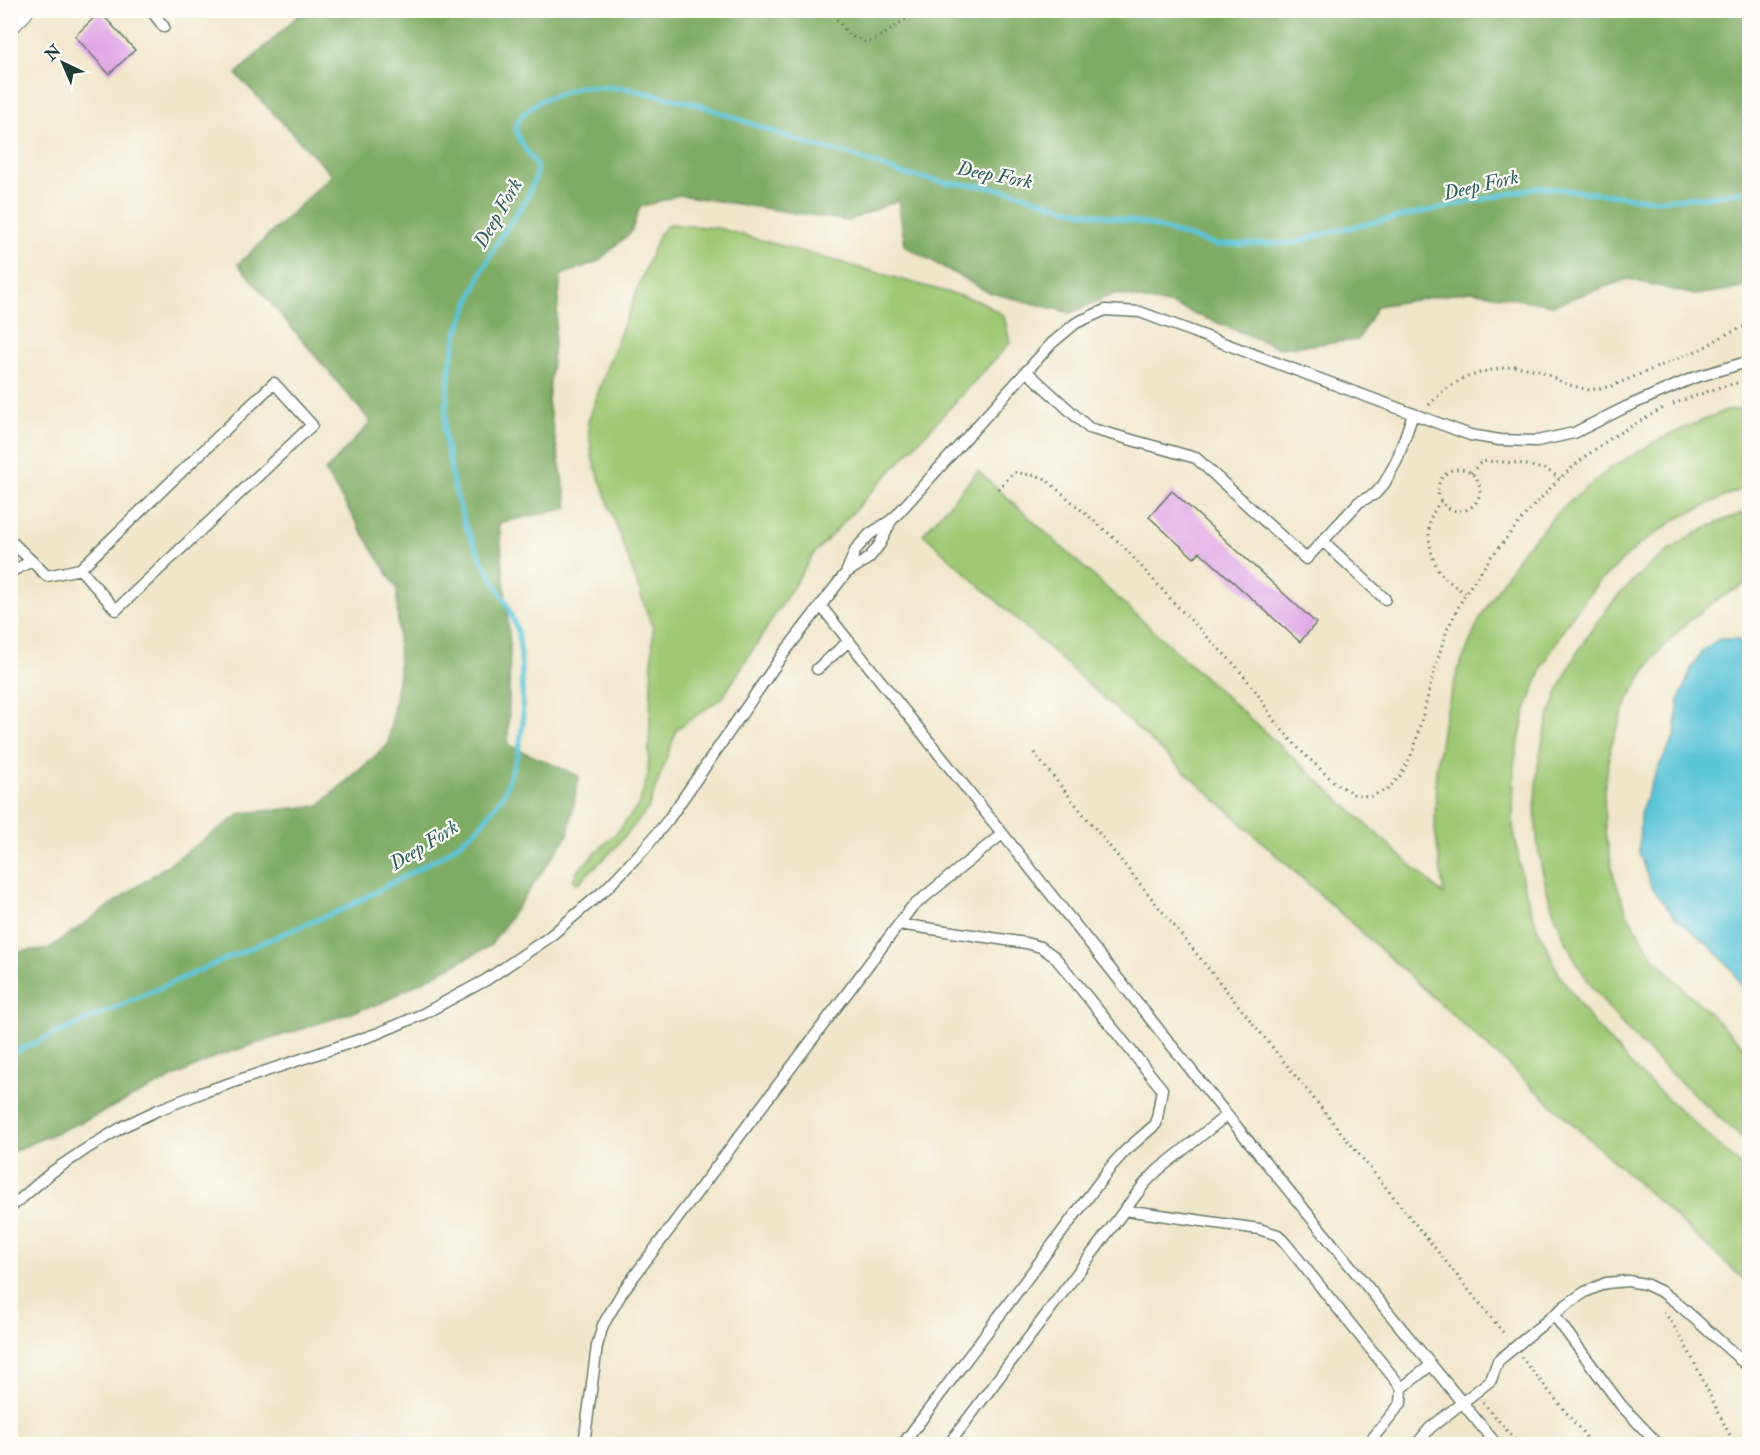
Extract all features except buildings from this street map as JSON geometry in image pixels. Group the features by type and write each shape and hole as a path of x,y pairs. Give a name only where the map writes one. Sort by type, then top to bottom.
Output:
{"street":[{"path":"10,20 20,10"}],"lane":[{"path":"151,10 164,27"},
{"path":"10,1208 52,1172 124,1126 201,1093 376,1034 423,1014 486,980 548,938 606,889 668,820 778,661 846,573 856,549 870,534 892,519 1052,343 1076,323 1105,310 1140,312 1470,435 1500,440 1538,441 1574,433 1693,378 1749,361"},
{"path":"1026,371 1089,428 1196,458 1306,559 1359,501 1375,494 1384,484 1418,415"},
{"path":"10,540 47,576 80,569 274,383 312,425 116,610 80,569"},
{"path":"1323,541 1385,599"},
{"path":"10,572 32,561"},
{"path":"820,605 1227,1115 1496,1444"},
{"path":"817,669 849,641"},
{"path":"584,1444 597,1346 610,1310 627,1285 916,902 1002,834"},
{"path":"899,924 1041,947 1055,957 1162,1089 1156,1124 1113,1164 903,1444"},
{"path":"949,1444 1152,1176 1227,1115"},
{"path":"1125,1210 1259,1229 1278,1235 1402,1388 1401,1403 1368,1444"},
{"path":"1417,1444 1430,1428 1491,1380 1498,1361 1554,1315 1586,1292 1606,1283 1628,1281 1645,1284 1662,1292 1749,1368"},
{"path":"1554,1315 1614,1396 1658,1444"},
{"path":"1740,1360 1749,1349"},
{"path":"1402,1388 1431,1365"}],"path":[{"path":"829,10 850,36 868,43 888,32 918,10"},
{"path":"1418,415 1443,391 1462,379 1486,370 1515,366 1538,370 1566,384 1589,390 1612,386 1702,348 1749,324"},
{"path":"1471,473 1479,464 1486,461 1518,463 1547,470 1560,478"},
{"path":"1459,469 1471,473 1479,484 1480,490 1476,503 1465,511 1458,512 1445,506 1438,489 1442,478 1447,473 1459,469"},
{"path":"1441,501 1432,513 1430,521 1431,551 1440,573 1465,594"},
{"path":"1034,753 1511,1342"},
{"path":"1659,1306 1673,1323 1689,1352 1735,1444"},
{"path":"1518,1354 1592,1444"},
{"path":"1493,1414 1518,1444"}],"green space":[{"path":"303,11 1749,11 1749,287 1695,295 1628,279 1553,305 1471,291 1377,306 1358,340 1280,348 1173,305 1114,294 1071,313 988,292 905,246 898,200 848,221 679,195 640,207 631,232 597,262 561,275 548,402 568,508 499,523 510,645 508,745 579,776 568,835 490,946 381,1003 215,1057 88,1119 11,1152 11,952 48,949 242,813 318,806 388,745 399,673 397,589 325,471 371,422 238,264 332,175 236,74"},
{"path":"669,224 718,228 982,302 1004,316 1010,343 813,555 723,697 677,729 648,809 612,851 577,884 573,880 577,871 618,831 639,805 648,775 653,629 592,457 588,422 659,234"},
{"path":"1749,406 1749,488 1732,493 1677,519 1639,545 1598,583 1567,623 1543,666 1525,712 1514,764 1513,825 1522,880 1536,924 1560,976 1594,1024 1636,1070 1749,1173 1749,1284 923,534 978,471 1444,895 1435,829 1436,769 1444,719 1458,670 1481,616 1519,555 1560,510 1609,469 1662,438 1719,413"},
{"path":"1749,511 1749,582 1715,601 1684,625 1653,659 1628,699 1611,745 1604,790 1605,832 1614,877 1628,915 1653,956 1749,1052 1749,1144 1651,1055 1606,1005 1587,979 1562,933 1547,892 1538,849 1535,806 1543,740 1556,696 1576,654 1602,616 1632,581 1667,552 1706,528"}],"water":[{"path":"1719,639 1736,639 1749,647 1749,1000 1733,971 1713,949 1674,916 1651,886 1639,853 1640,813 1655,775 1675,735 1679,700 1691,669 1702,651"}],"waterway":[{"name":"Deep Fork","path":"10,1054 346,908 447,853 480,826 504,794 518,753 523,723 518,632 506,602 465,525 454,487 444,431 450,367 457,333 482,271 500,238 526,200 536,176 536,165 520,141 515,127 523,114 541,100 580,87 625,88 697,104 810,145 848,154 906,175 1015,192 1064,208 1147,224 1216,245 1292,243 1343,229 1540,187 1654,200 1705,197 1750,190"}]}
